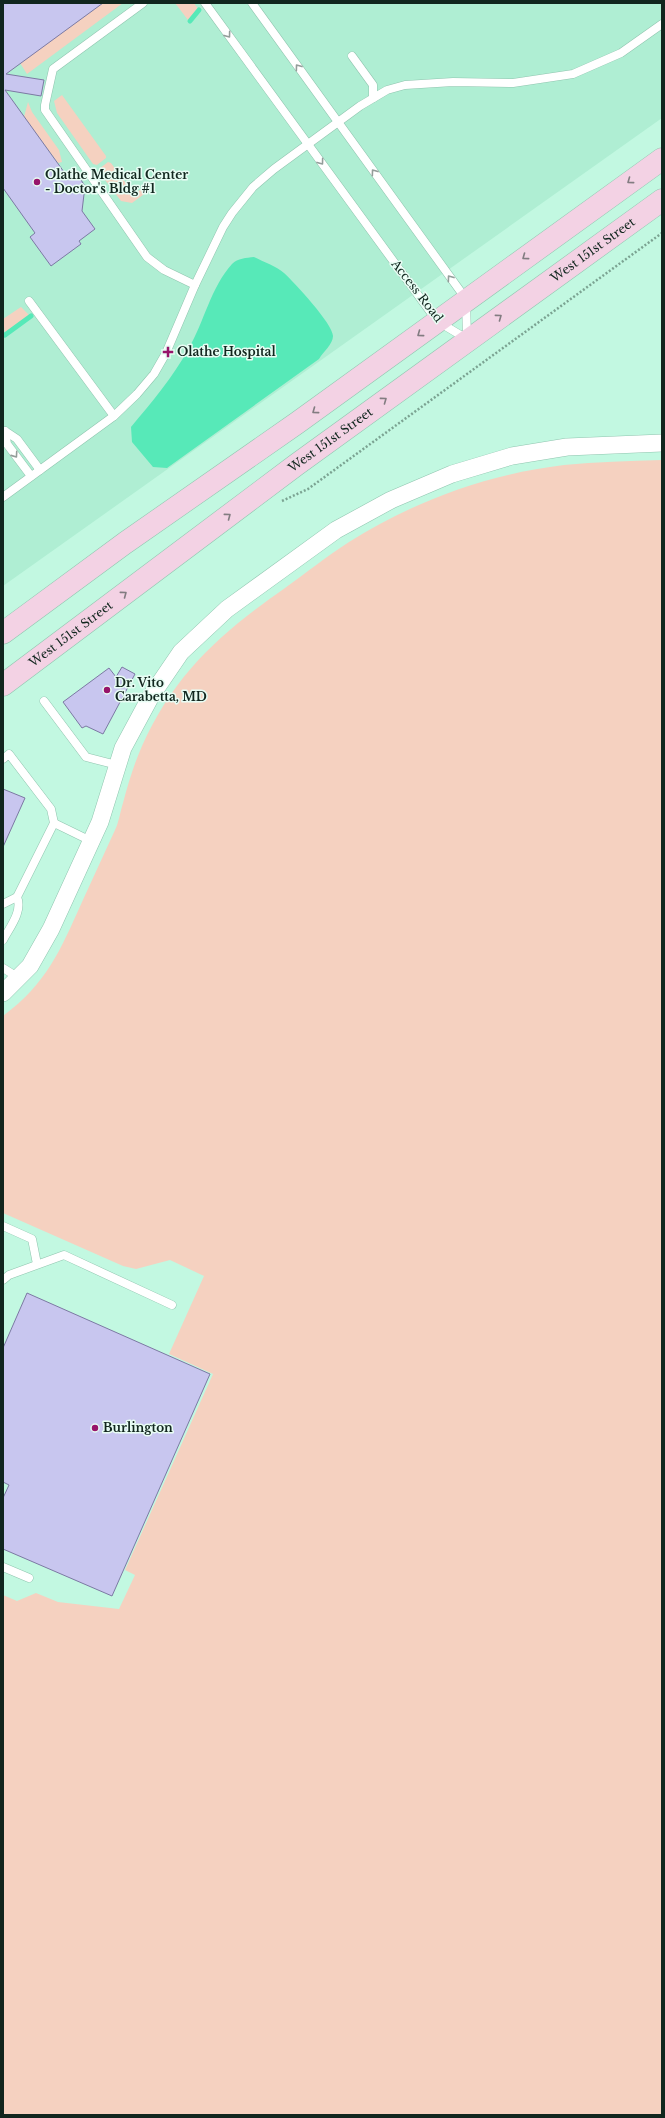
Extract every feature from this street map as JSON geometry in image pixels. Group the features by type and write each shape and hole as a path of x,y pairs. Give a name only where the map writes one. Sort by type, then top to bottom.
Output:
{"main road":[{"path":"3,634 126,543 272,442 466,299 662,159"},
{"name":"West 151st Street","path":"3,685 467,340 662,200"}],"street":[{"path":"3,993 30,966 51,929 100,822 123,748 151,696 181,652 227,609 310,548 358,517 419,486 452,474 512,456 567,446 662,443"}],"lane":[{"path":"143,3 53,69 45,110 147,257 160,268 195,285"},
{"name":"Access Road","path":"205,3 437,321 467,340"},
{"path":"252,3 466,299 467,340"},
{"path":"3,497 114,416 137,394 154,374 166,353 195,285 223,227 242,200 258,182 338,122 387,90 424,83 513,83 572,74 591,68 621,53 662,24"},
{"path":"352,56 373,85 373,98"},
{"path":"29,301 114,416"},
{"path":"31,476 8,444 5,431 16,438 40,470"},
{"path":"44,701 86,757 117,765"},
{"path":"3,759 9,754 51,809 54,823 17,897 3,904"},
{"path":"54,823 91,840"},
{"path":"3,940 19,911 20,903 17,897"},
{"path":"3,968 19,978"},
{"path":"3,1226 32,1239 37,1264"},
{"path":"5,1276 64,1255 172,1305"},
{"path":"3,1567 29,1578"}],"path":[{"path":"281,501 308,489 662,233"}],"shaded area":[{"name":"Olathe Hospital","path":"3,3 662,3 662,118 3,586"},
{"path":"103,3 123,3 27,74 20,63"},
{"path":"175,3 194,3 198,9 191,20 188,20"},
{"path":"62,95 106,156 106,158 97,165 93,164 57,113 54,101"},
{"path":"28,102 32,112 59,150 62,162 58,163 24,117"},
{"path":"108,162 111,163 134,194 144,187 147,188 147,192 132,203 121,201 99,172 99,169"},
{"path":"254,257 274,266 289,278 327,322 333,339 319,359 167,468 153,467 132,442 131,427 162,389 183,359 213,294 225,273 232,264 237,261"},
{"path":"21,307 30,316 5,334 3,319"},
{"path":"662,460 662,2115 3,2115 3,1595 17,1601 36,1593 58,1602 119,1609 135,1575 125,1570 213,1374 169,1354 204,1276 170,1260 136,1269 123,1266 3,1213 3,1016 31,991 42,978 59,951 116,827 136,760 155,720 169,697 202,656 240,621 349,542 399,514 452,492 507,475 536,469 576,464"}],"building":[{"name":"Olathe Medical Center - Doctor's Bldg #1","path":"3,3 103,3 6,74 44,80 41,96 5,90 64,172 77,174 85,186 82,211 95,229 79,241 81,244 51,266 30,237 35,233 3,188"},
{"name":"Dr. Vito Carabetta, MD","path":"122,667 135,674 103,734 86,726 82,728 63,702 109,668 116,677"},
{"path":"3,789 25,798 3,847"},
{"name":"Burlington","path":"27,1293 210,1374 112,1596 3,1549 3,1498 9,1485 3,1482 3,1348"}],"waterway":[{"path":"190,21 199,10"},
{"path":"5,335 31,316"}],"place":[{"name":"Olathe Medical Center - Doctor's Bldg #1","path":"37,182"},
{"name":"Olathe Hospital","path":"168,352"},
{"name":"Dr. Vito Carabetta, MD","path":"107,690"},
{"name":"Burlington","path":"95,1428"}]}
